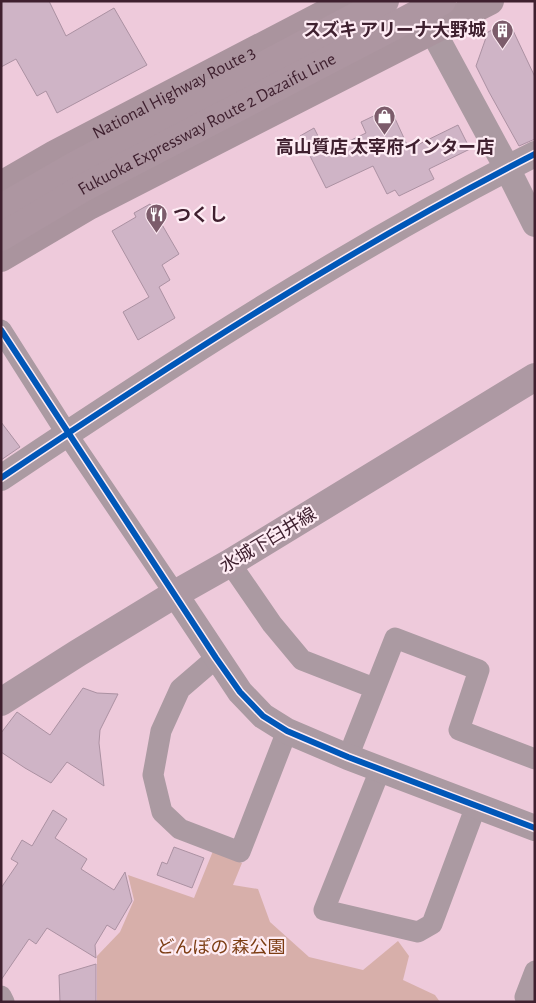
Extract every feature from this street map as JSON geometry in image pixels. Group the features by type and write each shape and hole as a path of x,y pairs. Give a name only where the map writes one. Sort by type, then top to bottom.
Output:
{"highway":[{"name":"National Highway Route 3","path":"1,185 55,154 349,1"},
{"name":"Fukuoka Expressway Route 2 Dazaifu Line","path":"1,208 384,1"},
{"name":"Fukuoka Expressway Route 2 Dazaifu Line","path":"1,237 84,188 442,1"},
{"path":"1,258 89,206 490,1"}],"main road":[{"name":"水城下臼井線","path":"1,702 174,594 230,563 535,377"}],"street":[{"path":"417,1 535,224"},
{"path":"1,478 217,336 346,257 535,154"},
{"path":"1,330 67,434 216,658 240,692 263,716 287,731 348,757 535,828"},
{"path":"230,563 272,624 302,660 374,688"},
{"path":"348,757 395,638 479,670 458,730 535,759"},
{"path":"216,658 180,689 161,731 153,776 162,812 180,829 240,852 287,731"},
{"path":"380,770 324,910 418,932 432,924 476,806"},
{"path":"535,971 525,997 535,1000"},
{"path":"1,996 4,1002"}],"green space":[{"name":"どんぽの 森公園","path":"213,851 242,863 233,885 258,889 270,922 309,957 363,970 398,941 409,956 403,980 435,995 440,1002 97,1002 97,956 120,932 134,900 128,875 194,898"}],"building":[{"path":"1,1 49,1 66,36 114,8 147,65 57,113 46,91 37,96 16,59 1,67"},
{"path":"509,22 535,77 535,139 519,146 476,66 488,32"},
{"path":"384,111 387,115 392,112 409,149 458,125 470,149 429,169 434,179 399,196 395,190 387,194 373,166 326,188 300,136 314,128 326,152 366,133 361,122"},
{"path":"150,204 179,254 162,265 170,280 159,287 175,318 138,340 123,312 149,297 112,231 136,217 134,213"},
{"path":"1,422 20,447 1,460"},
{"path":"83,688 97,693 118,694 100,730 99,743 104,786 67,762 51,783 1,752 1,733 17,712 50,735"},
{"path":"53,810 67,819 55,838 87,859 81,869 114,890 125,872 132,901 115,930 107,925 95,945 96,958 47,928 36,944 29,939 1,980 1,888 18,863 11,859 22,840 32,846"},
{"path":"174,847 204,858 192,888 157,875 162,862 167,864"},
{"path":"96,964 96,1002 60,1002 59,975"}],"cycle path":[{"path":"1,478 263,308 397,228 535,154"},
{"path":"1,330 216,658 240,692 263,716 287,731 348,757 535,828"}],"place":[{"name":"スズキ アリーナ大野城","path":"502,49"},
{"name":"高山質店 太宰府インター店","path":"385,136"},
{"name":"つくし","path":"157,234"}]}
